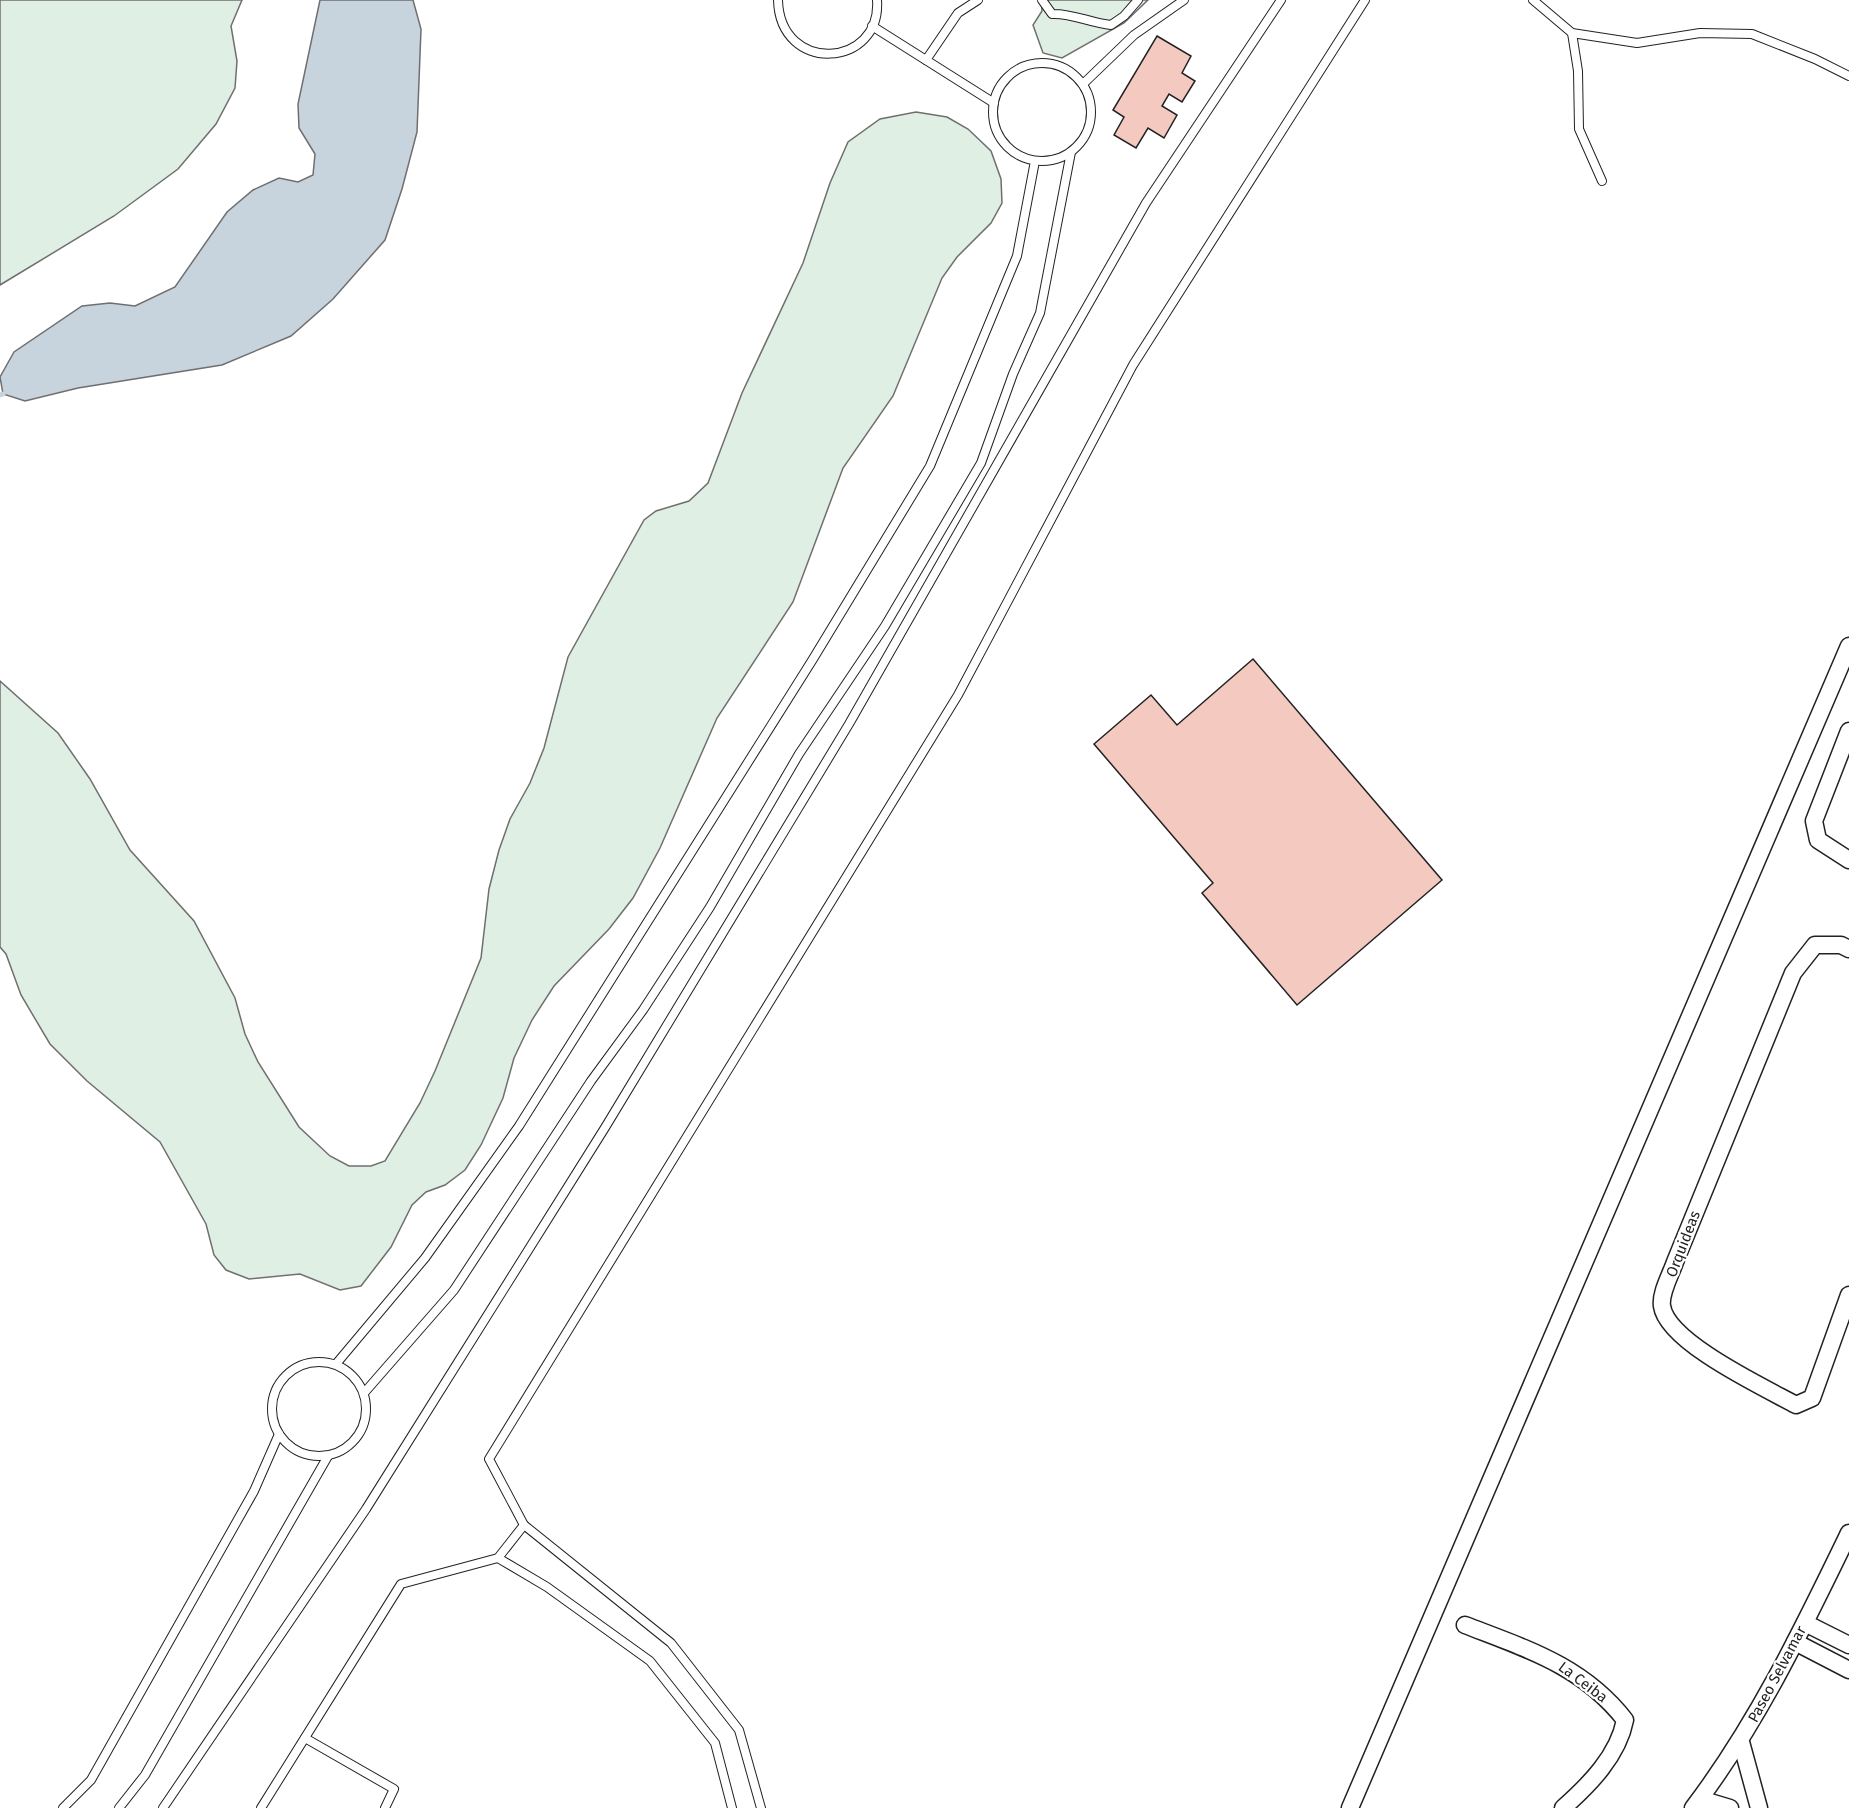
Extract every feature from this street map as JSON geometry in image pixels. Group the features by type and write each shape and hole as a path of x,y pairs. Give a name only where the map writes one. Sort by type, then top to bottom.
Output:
{"street":[{"path":"1350,1808 1849,646"},
{"path":"1849,731 1814,821 1818,840 1849,860"},
{"name":"Orquideas","path":"1849,949 1841,945 1815,945 1793,973 1675,1262 1661,1303 1666,1321 1692,1345 1796,1405 1812,1398 1849,1295"},
{"name":"Paseo Selvamar","path":"1696,1804 1741,1742 1805,1623 1849,1533"},
{"path":"1805,1623 1849,1645"},
{"name":"La Ceiba","path":"1465,1625 1551,1659 1599,1690 1625,1720 1622,1736 1591,1784 1563,1808"},
{"path":"1795,1642 1849,1670"},
{"path":"1741,1742 1759,1808"},
{"path":"1696,1804 1730,1808"}],"lane":[{"path":"778,0 779,17 785,32 796,44 809,51 825,55 840,53 855,47 872,26 877,0"},
{"path":"926,60 958,13 978,0"},
{"path":"1042,0 1052,14 1066,13 1088,22 1111,25 1138,0"},
{"path":"1083,84 1134,35 1184,0"},
{"path":"163,1808 366,1509 606,1126 849,723 1146,202 1281,0"},
{"path":"761,1808 740,1730 671,1643 524,1525 489,1459 958,695 1133,366 1365,0"},
{"path":"1533,0 1572,33 1637,43 1700,33 1752,34 1815,59 1849,76"},
{"path":"872,26 994,103"},
{"path":"1572,33 1578,71 1579,129 1602,181"},
{"path":"1032,65 1057,65 1071,72 1083,84 1090,100 1091,116 1087,133 1071,152 1050,161 1035,161 1020,156 1008,147 998,134 994,119 994,103 999,88 1010,75 1032,65"},
{"path":"364,1393 454,1290 591,1081 667,972 710,907 799,754 885,626 981,463 1013,374 1040,313 1071,152"},
{"path":"336,1364 425,1258 519,1126 813,659 930,466 1017,256 1035,161"},
{"path":"322,1361 336,1364 348,1371 364,1393 367,1409 364,1425 356,1440 343,1450 328,1456 314,1456 300,1452 279,1434 273,1420 272,1406 275,1391 282,1378 294,1368 307,1363 322,1361"},
{"path":"63,1808 91,1780 254,1491 279,1434"},
{"path":"119,1808 145,1774 328,1456"},
{"path":"261,1808 401,1584 498,1558 524,1525"},
{"path":"498,1558 547,1587 650,1661 714,1743 732,1808"},
{"path":"305,1738 394,1789 385,1808"}],"green space":[{"path":"0,0 242,0 231,26 237,61 235,88 216,124 178,169 114,216 0,285"},
{"path":"1041,0 1148,0 1124,23 1062,58 1043,53 1033,25 1042,11"},
{"path":"916,112 947,117 968,129 991,151 1001,179 1002,203 991,223 957,257 942,278 893,396 843,468 793,602 717,718 660,848 633,898 609,929 554,986 532,1020 514,1058 503,1098 481,1145 465,1170 445,1185 426,1192 412,1205 391,1247 361,1286 340,1290 300,1274 249,1279 226,1270 214,1255 206,1224 160,1142 87,1081 50,1044 21,995 6,954 0,947 0,681 58,733 90,779 130,850 194,921 235,998 245,1034 258,1062 299,1127 330,1156 349,1166 371,1166 385,1161 420,1103 481,958 489,889 499,850 510,819 530,783 544,748 568,657 644,520 656,511 689,501 708,483 742,393 803,263 830,183 848,142 880,119"}],"shaded area":[{"path":"320,0 413,0 421,29 417,132 402,189 385,240 333,299 291,336 222,365 78,388 25,401 3,394 0,377 14,352 82,306 110,303 135,306 175,287 227,212 253,190 279,178 298,182 313,175 315,154 299,128 298,104"}],"building":[{"path":"1157,36 1191,56 1182,73 1195,81 1182,102 1169,94 1162,106 1177,115 1164,138 1148,128 1136,148 1114,135 1124,117 1113,110"},
{"path":"1253,659 1442,880 1297,1005 1202,893 1213,883 1094,744 1151,695 1177,725"}]}
